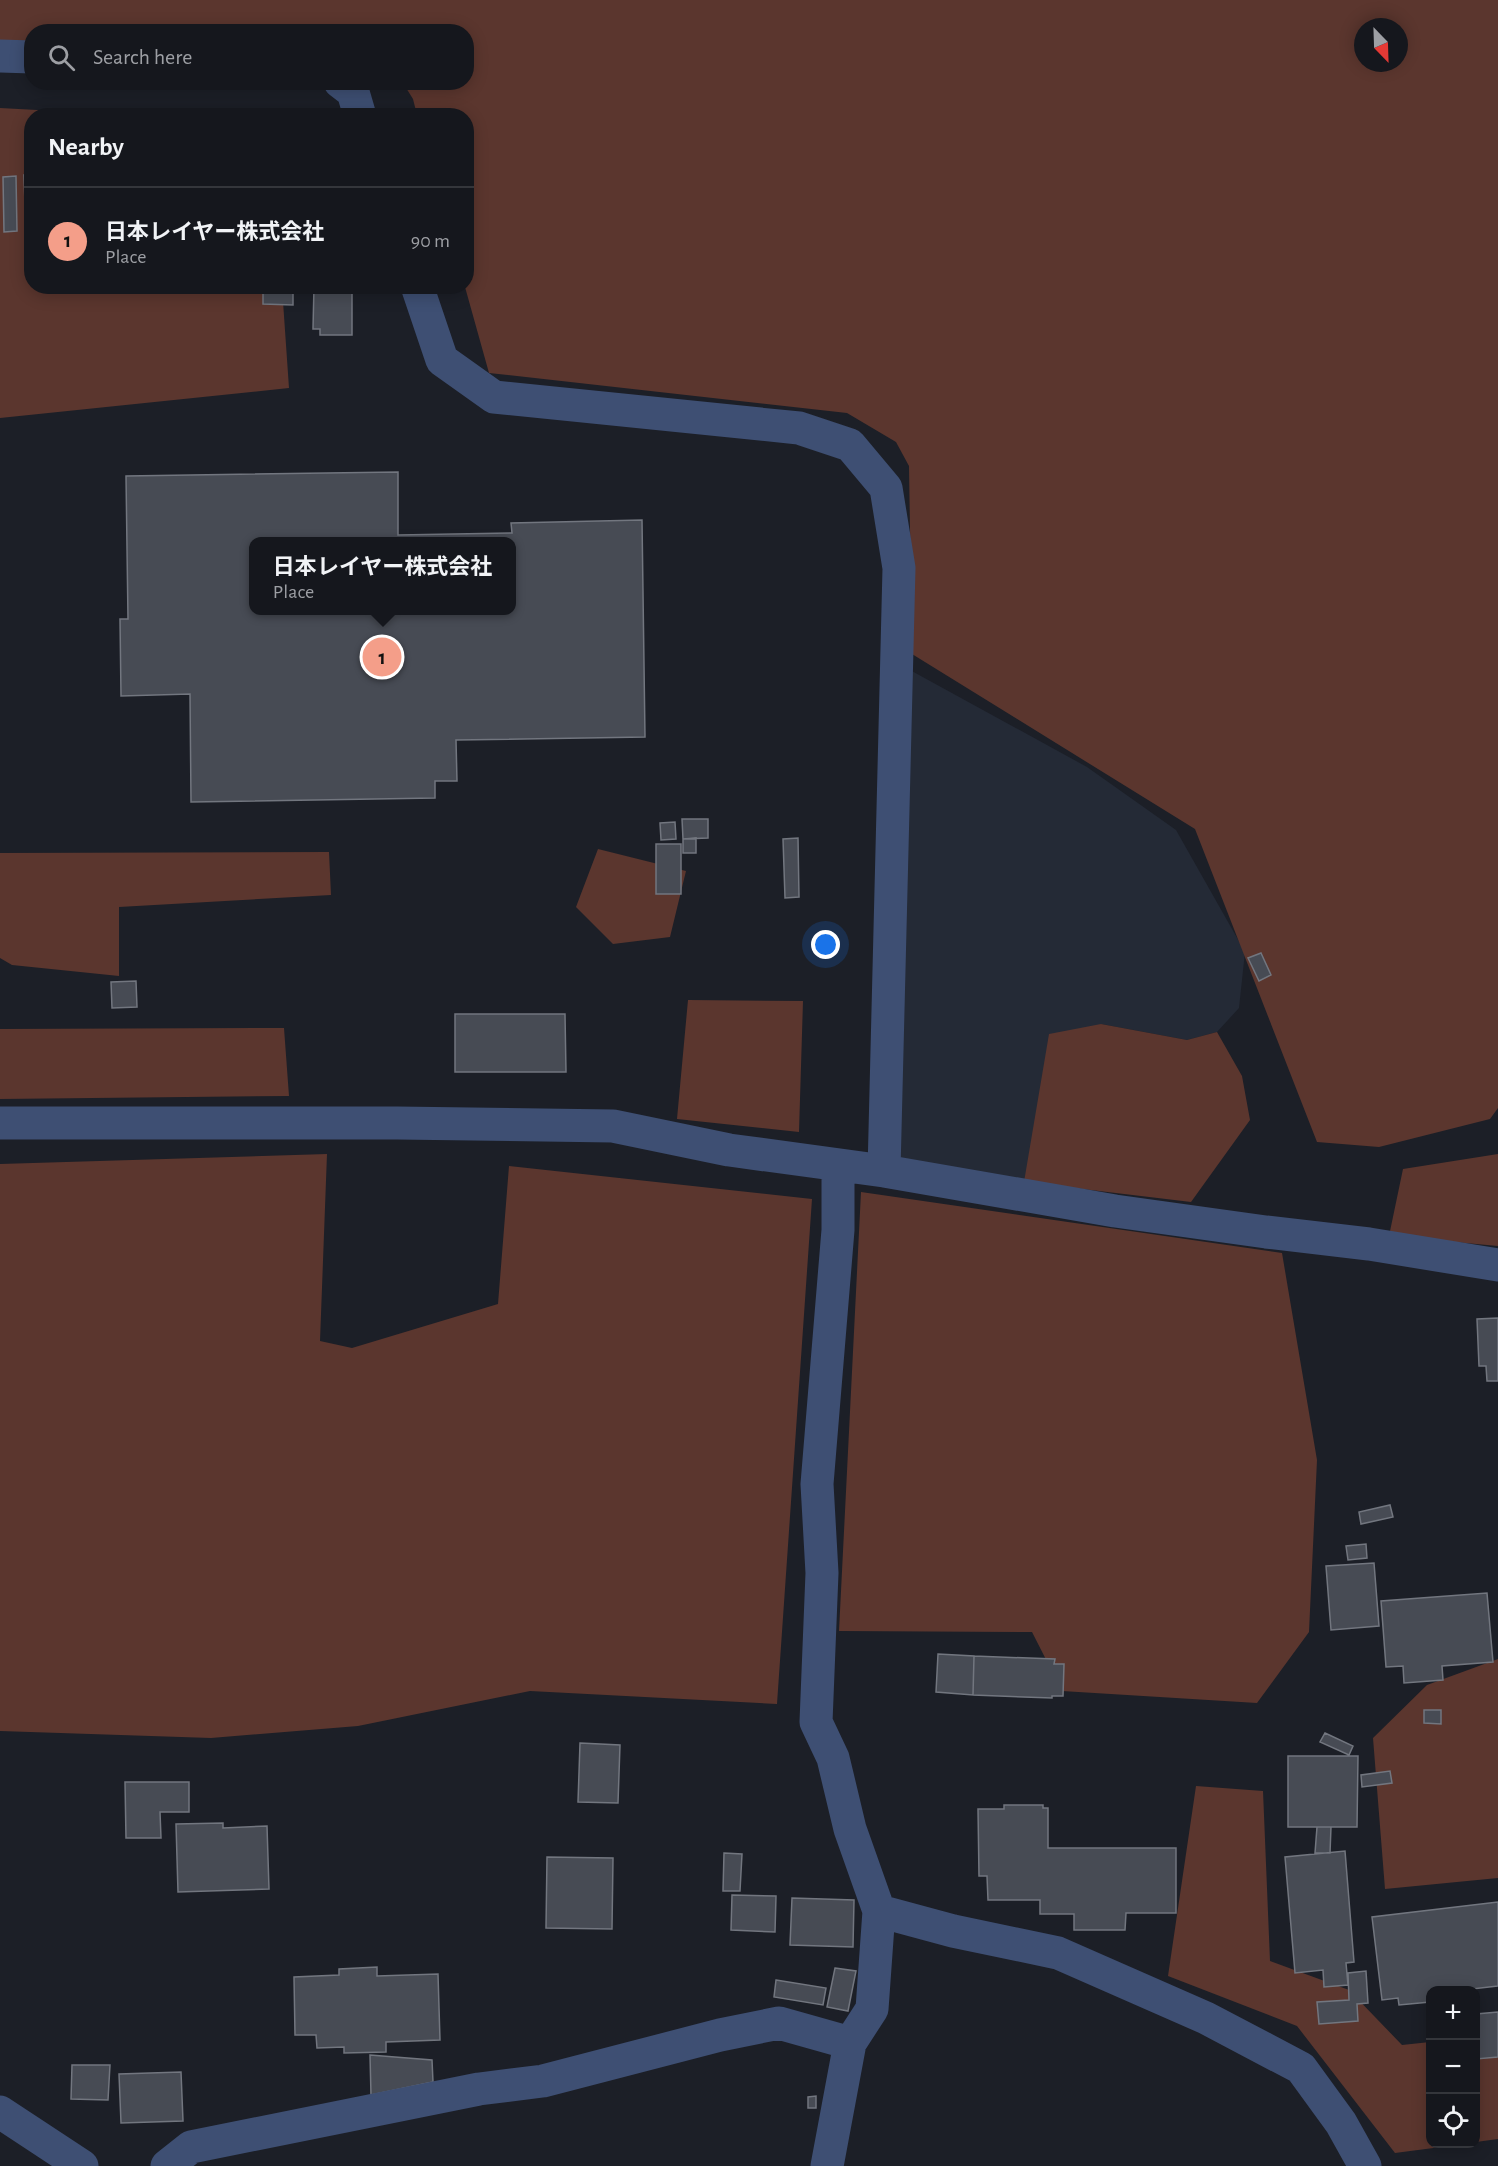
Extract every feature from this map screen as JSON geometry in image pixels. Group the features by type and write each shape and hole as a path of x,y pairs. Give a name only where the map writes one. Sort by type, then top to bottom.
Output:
{"street":[{"path":"0,56 24,57"},
{"path":"350,90 358,108"},
{"path":"420,294 442,360 494,397 799,428 850,445 886,488 899,568 884,1171"},
{"path":"0,1123 374,1123 613,1126 729,1150 884,1171 1114,1211 1266,1233 1369,1244 1498,1265"},
{"path":"827,2166 850,2043 872,2009 879,1911 850,1829 833,1758 816,1722 822,1573 817,1484 838,1230 838,1165"},
{"path":"879,1911 953,1931 1058,1953 1206,2018 1301,2068 1341,2123 1365,2166"},
{"path":"166,2166 191,2147 468,2091 543,2080 720,2034 767,2025 779,2023 850,2043"},
{"path":"0,2112 82,2166"}],"shaded area":[{"path":"0,0 1498,0 1498,1108 1490,1119 1379,1147 1317,1142 1195,829 912,654 909,466 896,442 847,413 489,373 467,294 474,294 474,108 415,108 407,90 474,90 474,24 24,24 24,41 0,42"},
{"path":"0,108 24,109 24,294 282,294 289,388 0,418"},
{"path":"899,664 1087,767 1176,830 1245,952 1239,1008 1217,1032 1187,1040 1101,1024 1024,1182 895,1172"},
{"path":"598,849 686,871 670,937 613,944 576,907"},
{"path":"329,852 331,895 119,907 119,976 12,965 0,958 0,853"},
{"path":"688,1000 803,1001 799,1132 677,1119"},
{"path":"1101,1024 1187,1040 1217,1032 1242,1076 1250,1120 1191,1202 1024,1182 1049,1034"},
{"path":"284,1028 289,1096 0,1099 0,1029"},
{"path":"327,1154 320,1341 352,1348 498,1304 509,1166 812,1199 777,1704 530,1691 358,1726 211,1738 0,1731 0,1164"},
{"path":"1498,1154 1498,1246 1389,1236 1403,1169"},
{"path":"861,1192 1282,1253 1317,1460 1309,1632 1257,1703 1062,1691 1032,1632 839,1631"},
{"path":"1498,1659 1498,1878 1385,1889 1373,1738 1427,1685"},
{"path":"1196,1786 1263,1791 1270,1961 1349,1990 1402,2045 1426,2042 1426,2148 1433,2148 1395,2153 1297,2026 1168,1976"},
{"path":"1498,2035 1498,2139 1480,2141 1480,2040 1480,2037"}],"building":[{"path":"16,176 17,231 4,232 3,177"},
{"path":"263,294 293,294 293,305 263,304"},
{"path":"314,294 352,294 352,335 320,335 320,329 313,329"},
{"path":"398,472 398,535 512,533 511,523 642,520 645,737 456,740 457,781 435,781 435,798 191,802 190,694 121,696 120,619 128,619 126,476"},
{"path":"682,819 708,819 708,838 683,839"},
{"path":"675,822 676,839 661,840 660,823"},
{"path":"696,838 696,853 683,853 683,839"},
{"path":"798,838 799,897 785,898 783,839"},
{"path":"656,844 681,844 681,894 656,894"},
{"path":"1261,953 1271,975 1259,981 1248,958"},
{"path":"136,981 137,1007 112,1008 111,982"},
{"path":"455,1014 565,1014 566,1072 455,1072"},
{"path":"1498,1318 1498,1381 1487,1381 1486,1366 1479,1366 1477,1319"},
{"path":"1390,1505 1393,1517 1361,1524 1359,1512"},
{"path":"1366,1544 1367,1558 1348,1560 1346,1546"},
{"path":"1374,1563 1379,1626 1331,1630 1326,1566"},
{"path":"1487,1593 1493,1662 1442,1666 1443,1680 1404,1683 1403,1666 1386,1667 1381,1601"},
{"path":"938,1654 974,1656 973,1695 936,1692"},
{"path":"974,1656 1055,1659 1054,1664 1064,1664 1063,1696 1052,1696 1052,1698 973,1695"},
{"path":"1424,1710 1441,1710 1441,1724 1424,1723"},
{"path":"1325,1733 1353,1746 1349,1755 1320,1742"},
{"path":"580,1743 620,1745 618,1803 578,1802"},
{"path":"1288,1756 1358,1756 1357,1827 1288,1827"},
{"path":"1390,1771 1392,1783 1362,1787 1361,1775"},
{"path":"125,1782 189,1782 189,1812 160,1812 161,1838 126,1838"},
{"path":"1004,1805 1043,1805 1043,1808 1048,1808 1048,1848 1176,1848 1176,1913 1126,1913 1125,1930 1074,1930 1074,1914 1040,1914 1040,1900 988,1900 987,1876 979,1876 978,1809 1004,1809"},
{"path":"223,1823 223,1828 267,1826 269,1889 178,1892 176,1824"},
{"path":"1317,1827 1331,1827 1330,1853 1315,1853"},
{"path":"1345,1851 1354,1962 1346,1963 1348,1985 1324,1987 1323,1970 1295,1973 1285,1857"},
{"path":"724,1853 742,1854 740,1891 723,1891"},
{"path":"547,1857 613,1858 612,1929 546,1928"},
{"path":"732,1895 776,1896 775,1932 731,1930"},
{"path":"792,1898 854,1900 853,1947 790,1945"},
{"path":"1498,1902 1498,1986 1480,1988 1480,1986 1426,1986 1426,2002 1399,2005 1398,1998 1382,2000 1372,1917"},
{"path":"377,1967 377,1976 438,1974 440,2040 386,2042 386,2052 344,2053 344,2047 317,2048 316,2035 295,2035 294,1977 339,1975 339,1969"},
{"path":"835,1968 856,1971 848,2011 827,2007"},
{"path":"1366,1971 1368,2003 1357,2004 1358,2021 1319,2024 1317,2002 1349,2000 1348,1973"},
{"path":"776,1980 826,1988 823,2005 774,1997"},
{"path":"1498,2012 1498,2057 1480,2059 1480,2014"},
{"path":"370,2055 432,2060 433,2082 371,2095"},
{"path":"72,2065 110,2065 108,2100 71,2099"},
{"path":"181,2072 183,2121 121,2123 119,2074"},
{"path":"816,2096 816,2108 808,2108 808,2097"}],"place":[{"name":"日本レイヤー株式会社","path":"382,657"}]}
